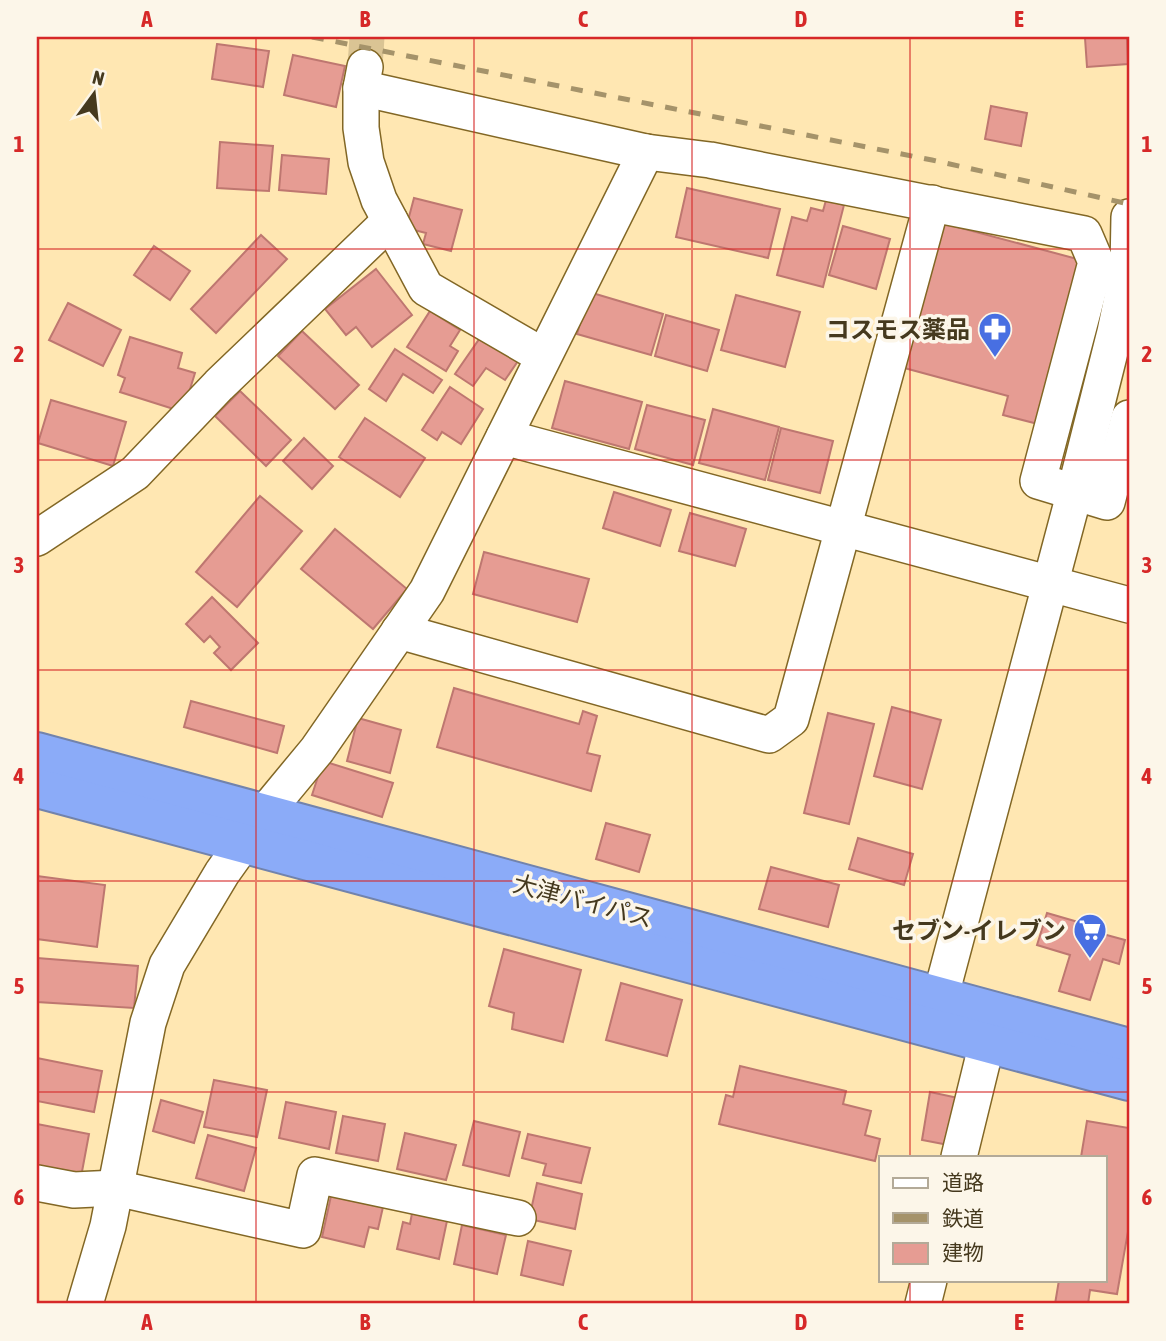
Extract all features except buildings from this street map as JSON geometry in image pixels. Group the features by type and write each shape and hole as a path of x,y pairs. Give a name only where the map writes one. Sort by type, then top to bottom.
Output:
{"highway":[{"name":"大津バイパス","path":"37,752 254,828 991,1028 1129,1081"},
{"name":"大津バイパス","path":"37,788 254,828"},
{"name":"大津バイパス","path":"991,1028 1129,1048"}],"street":[{"path":"543,356 426,288 379,200 366,162 361,128 363,77 646,152 710,160 1084,234 1096,262 1038,481 1107,502 1129,418"},
{"path":"85,1304 108,1226 148,1023 167,965 222,873 254,828 317,750 427,591 646,152"},
{"path":"398,631 769,734 790,719 932,203"},
{"path":"936,1013 1075,491 1128,268 1129,216"},
{"path":"37,538 135,473 219,384 390,221"},
{"path":"504,437 1129,606"},
{"path":"959,1156 991,1028"},
{"path":"37,1183 74,1190 116,1188 303,1230 315,1175 518,1217"},
{"path":"923,1304 928,1282"}],"tunnel":[{"path":"365,66 367,37"}],"railway":[{"path":"312,37 932,160 1129,204"}],"place":[{"name":"コスモス薬品","path":"995,359"},
{"name":"セブン-イレブン","path":"1090,960"}]}
